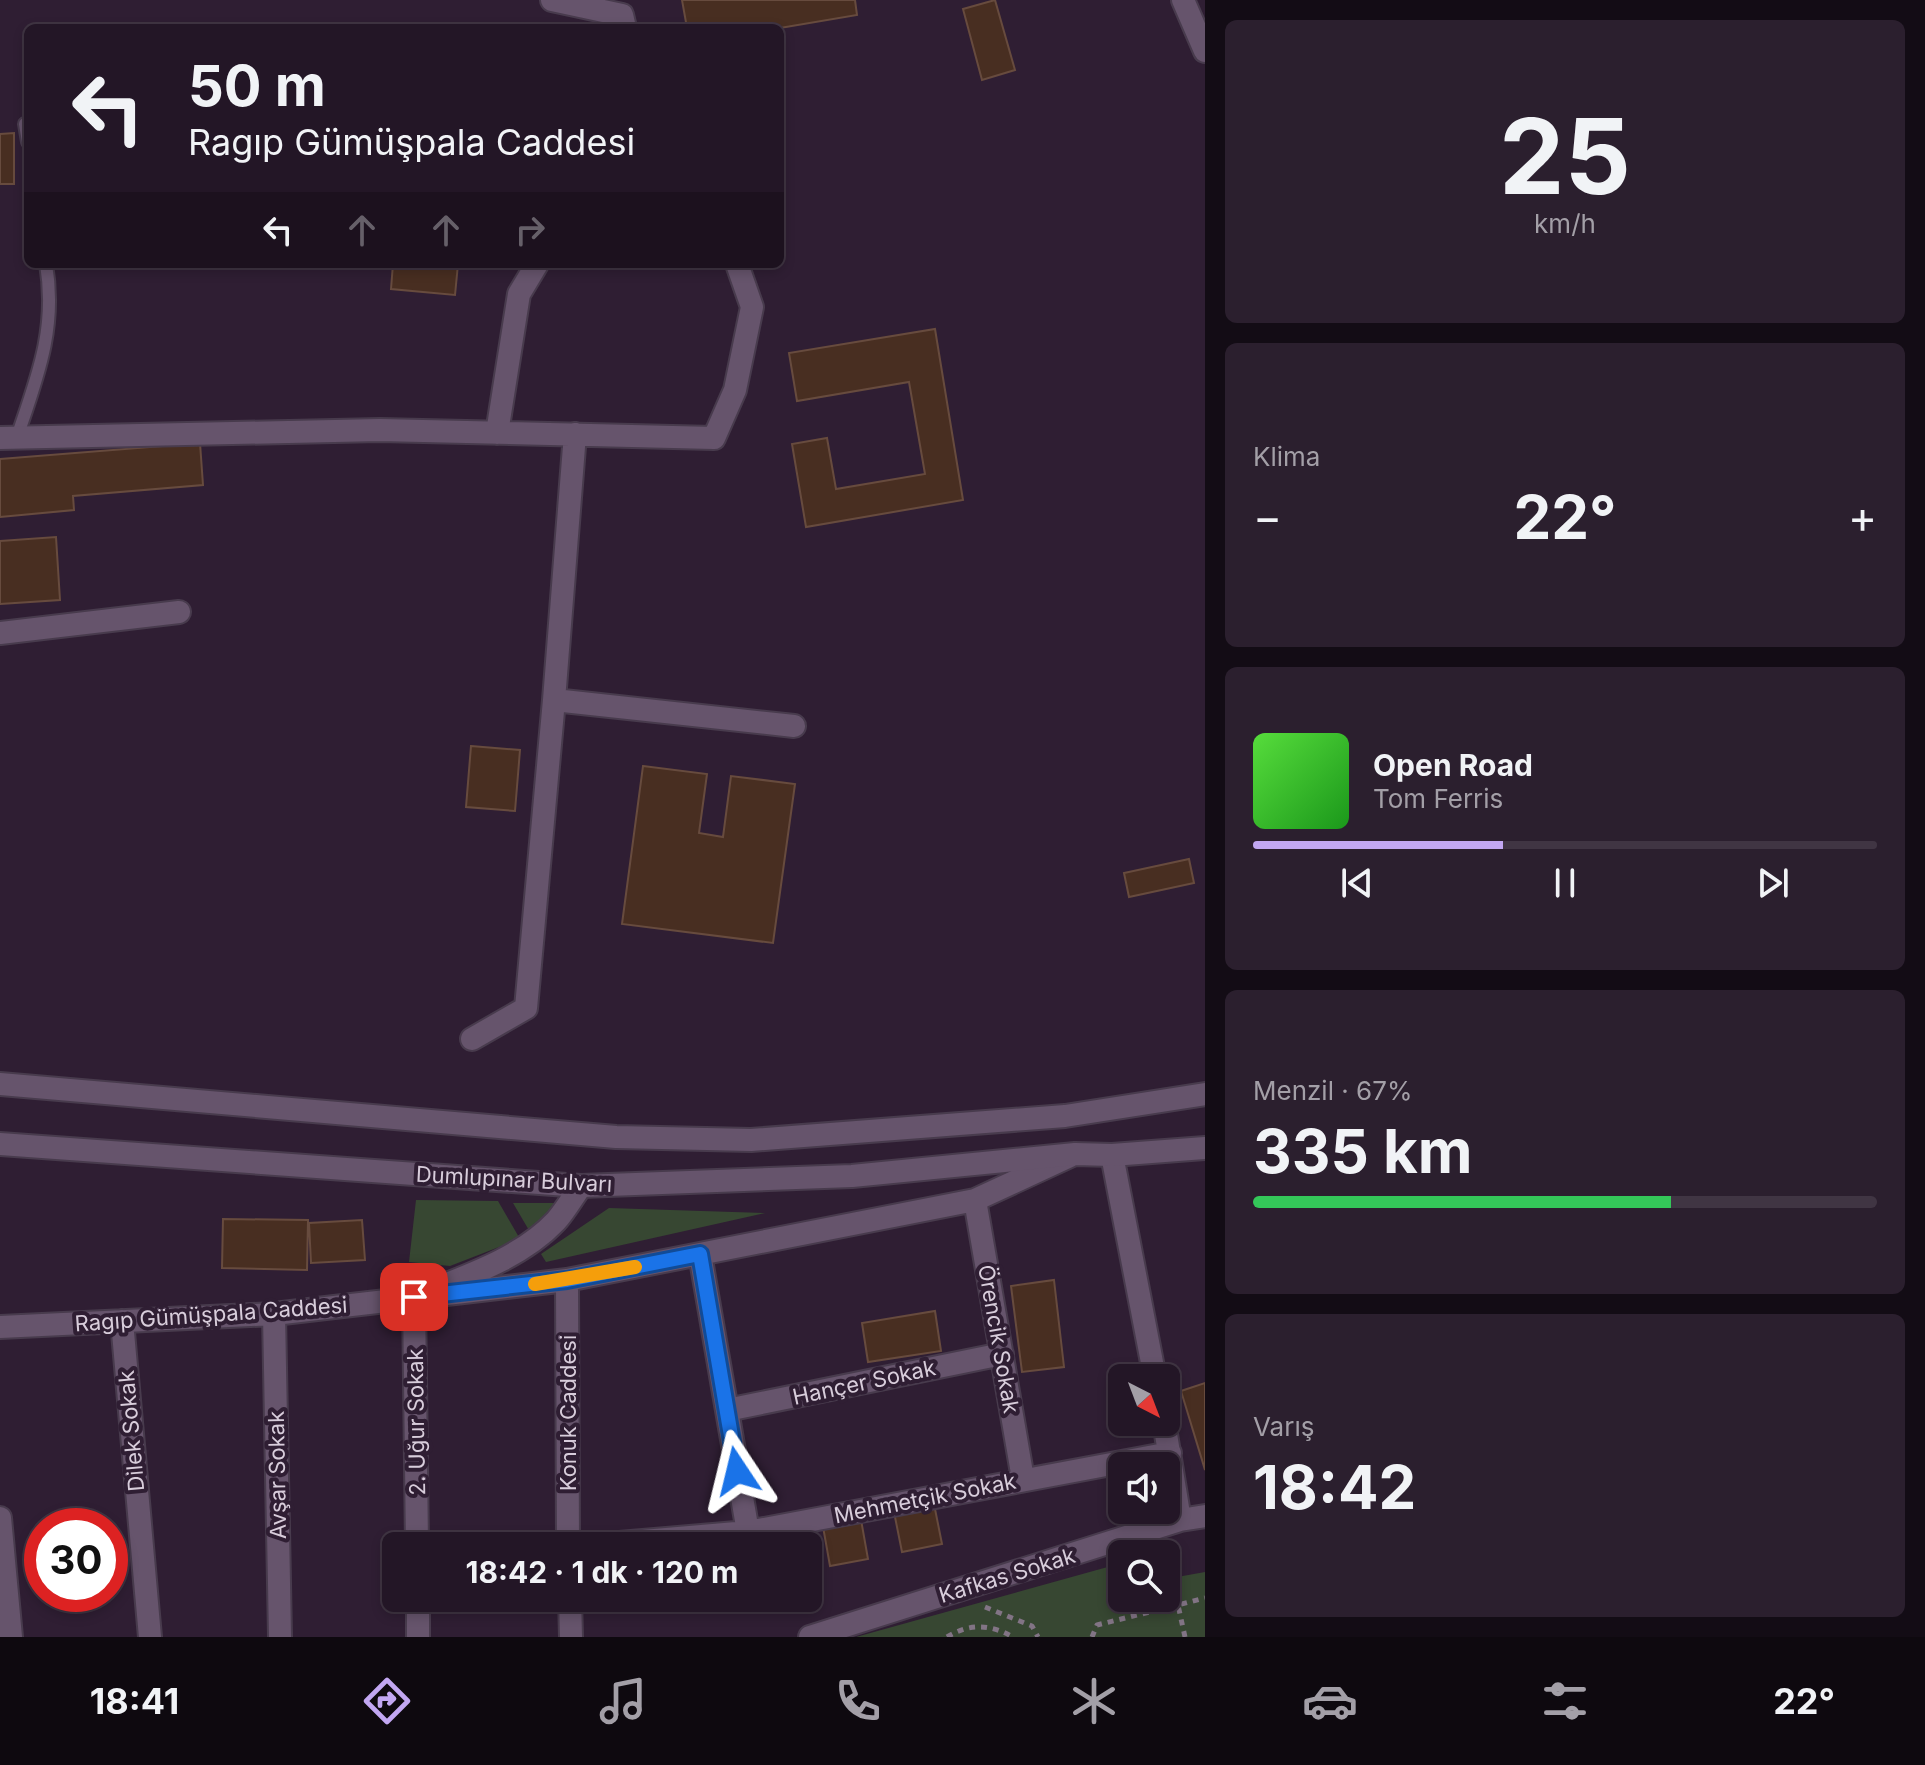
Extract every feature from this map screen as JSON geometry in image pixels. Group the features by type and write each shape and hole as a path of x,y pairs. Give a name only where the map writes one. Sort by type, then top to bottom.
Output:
{"street":[{"path":"552,0 622,15 624,24"},
{"path":"1183,0 1205,51"},
{"path":"497,433 519,294 535,268"},
{"path":"9,438 380,430 714,438 735,390 752,307 738,268"},
{"path":"472,1039 526,1008 575,434"},
{"path":"0,633 179,612"},
{"path":"554,700 794,726"},
{"path":"0,1084 616,1137 751,1140 1065,1116 1205,1094"},
{"name":"Dumlupınar Bulvarı","path":"0,1144 581,1186 852,1176 1075,1154 1112,1155 1205,1148"},
{"name":"Ragıp Gümüşpala Caddesi","path":"0,1327 274,1314 567,1280 975,1200 1075,1154"},
{"path":"1112,1155 1152,1364"},
{"path":"414,1297 497,1263 531,1243 557,1220 581,1186"},
{"name":"Örencik Sokak","path":"975,1200 1023,1479"},
{"path":"700,1254 748,1532"},
{"name":"Konuk Caddesi","path":"567,1280 568,1532"},
{"name":"2. Uğur Sokak","path":"414,1297 417,1532"},
{"name":"Avşar Sokak","path":"274,1314 280,1637"},
{"name":"Dilek Sokak","path":"122,1321 150,1637"},
{"name":"Hançer Sokak","path":"727,1410 1002,1354"},
{"name":"Mehmetçik Sokak","path":"748,1532 1108,1464"},
{"name":"Kafkas Sokak","path":"1180,1520 1205,1516"},
{"path":"0,1518 11,1637"},
{"name":"Kafkas Sokak","path":"810,1637 1167,1524"},
{"path":"418,1612 418,1637"},
{"path":"570,1612 571,1637"}],"lane":[{"path":"9,438 45,353 50,290 47,268"}],"path":[{"path":"1180,1604 1205,1598"},
{"path":"981,1605 1032,1626 1038,1637"},
{"path":"1092,1637 1097,1625 1150,1612"},
{"path":"1180,1612 1185,1637"},
{"path":"963,1620 964,1628"},
{"path":"947,1637 964,1628 982,1626 999,1629 1013,1637"}],"green space":[{"path":"416,1200 498,1201 520,1239 450,1266 409,1262"},
{"path":"513,1203 565,1203 530,1232"},
{"path":"609,1208 765,1213 546,1262 541,1254"},
{"path":"1108,1567 1108,1612 1180,1612 1180,1576 1205,1572 1205,1637 856,1637"}],"building":[{"path":"682,0 855,0 857,15 784,27 784,24 686,24"},
{"path":"995,0 1015,70 982,80 963,9"},
{"path":"14,133 14,184 0,184 0,134"},
{"path":"393,268 458,268 455,295 391,289"},
{"path":"935,329 963,500 806,527 792,444 827,438 836,489 925,474 909,382 797,401 789,353"},
{"path":"200,443 203,485 73,496 74,510 0,517 0,459"},
{"path":"56,537 60,600 0,604 0,541"},
{"path":"471,746 520,750 515,811 466,807"},
{"path":"643,766 707,774 699,833 723,837 731,776 795,784 773,943 622,924"},
{"path":"1189,859 1194,883 1129,897 1124,873"},
{"path":"223,1219 308,1220 307,1270 222,1268"},
{"path":"362,1220 365,1260 311,1263 309,1223"},
{"path":"1054,1280 1064,1367 1022,1372 1011,1286"},
{"path":"935,1311 941,1351 868,1362 862,1323"},
{"path":"1205,1383 1205,1470 1181,1391"},
{"path":"933,1499 942,1544 902,1552 893,1507"},
{"path":"860,1514 868,1559 830,1566 822,1521"}],"slow traffic":[{"path":"535,1284 635,1267"}],"route":[{"path":"414,1297 567,1280 700,1254 737,1471"}]}
